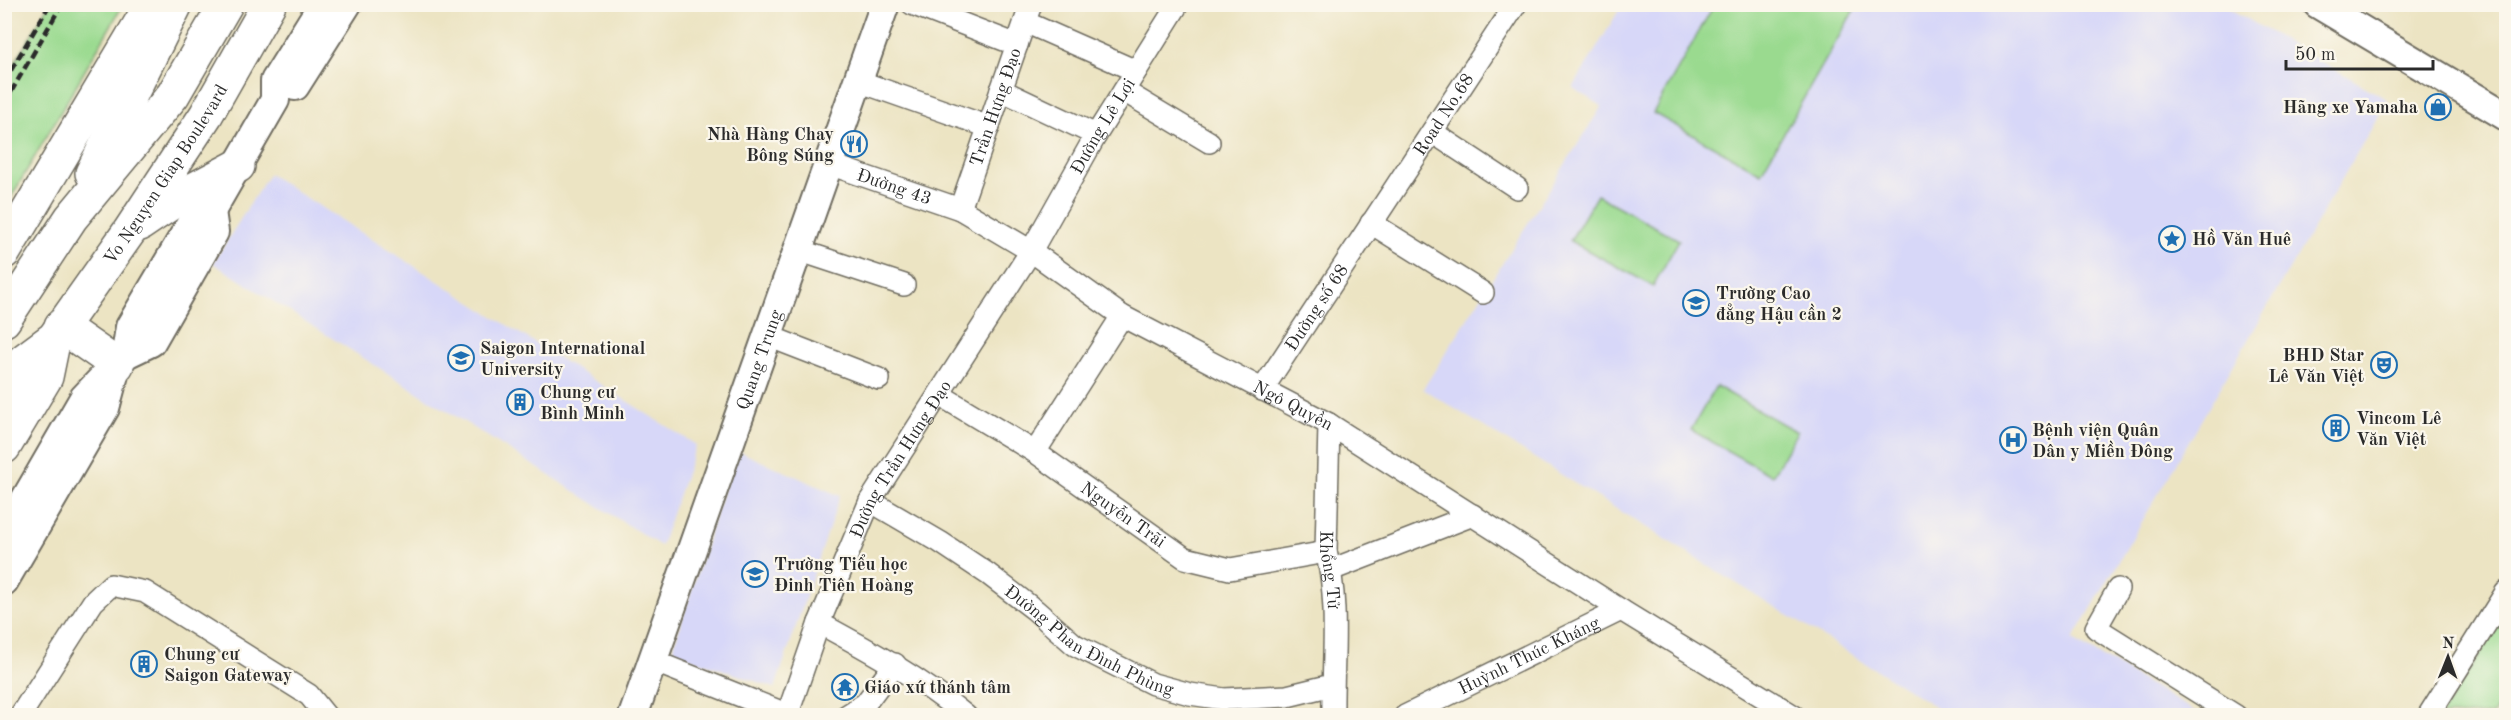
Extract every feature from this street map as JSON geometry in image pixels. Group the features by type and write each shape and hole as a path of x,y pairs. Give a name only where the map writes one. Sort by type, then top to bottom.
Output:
{"highway":[{"path":"4,252 152,4"},
{"name":"Vo Nguyen Giap Boulevard","path":"4,320 70,218 176,4"},
{"name":"Vo Nguyen Giap Boulevard","path":"70,218 173,95 226,4"},
{"name":"Vo Nguyen Giap Boulevard","path":"4,393 23,362 58,332 129,232 206,115 269,4"},
{"path":"129,232 183,195 238,166"},
{"path":"58,332 121,359"},
{"name":"Vo Nguyen Giap Boulevard","path":"4,447 46,377 58,332"}],"main road":[{"path":"4,536 84,398 121,359 151,342 214,232 211,211 275,100 275,81 323,4"},
{"path":"275,100 289,96 347,4"},
{"name":"Quang Trung","path":"633,716 885,4"},
{"path":"2318,4 2506,116"},
{"path":"4,581 105,408 121,359"}],"street":[{"path":"912,4 1017,45"},
{"name":"Đường Lê Lợi","path":"1031,251 1096,135 1178,4"},
{"name":"Road No.68","path":"1371,224 1516,4"},
{"path":"1028,13 1136,71"},
{"name":"Trần Hưng Đạo","path":"960,209 1028,13"},
{"path":"858,81 989,127"},
{"path":"1002,90 1096,135"},
{"path":"1124,91 1209,142"},
{"path":"1432,132 1517,188"},
{"name":"Đường 43","path":"829,164 960,209"},
{"name":"Ngô Quyền","path":"960,209 1031,251 1122,316 1329,424 1621,610 1794,716"},
{"path":"1371,224 1483,293"},
{"name":"Đường số 68","path":"1262,390 1371,224"},
{"path":"798,250 904,285"},
{"name":"Đường Trần Hưng Đạo","path":"789,714 819,623 870,501 1031,251"},
{"path":"1035,452 1122,316"},
{"path":"768,336 879,379"},
{"name":"Nguyễn Trãi","path":"939,395 1035,452 1185,558 1230,569 1329,561 1473,515"},
{"name":"Khổng Tử","path":"1329,424 1329,561 1333,716"},
{"name":"Đường Phan Đình Phùng","path":"870,501 940,542 988,574 1035,610 1075,645 1153,684 1190,694 1224,699 1287,696 1332,685"},
{"path":"20,716 93,602 111,585 145,592 309,695 326,716"},
{"path":"2118,589 2096,628 2236,716"},
{"path":"2428,716 2506,592"},
{"name":"Huỳnh Thúc Kháng","path":"1405,716 1621,610"},
{"path":"819,623 931,687 966,716"},
{"path":"653,661 789,714"},
{"path":"846,716 865,704 894,664"}],"shaded area":[{"path":"1622,5 2223,5 2388,100 2073,640 2201,715 1949,715 1423,389 1602,106 1573,88"},
{"name":"Saigon International University","path":"269,174 696,445 661,546 213,263"},
{"name":"Trường Tiểu học Đinh Tiên Hoàng","path":"736,450 840,496 775,688 672,652"}],"green space":[{"path":"49,5 123,5 5,208 5,79"},
{"path":"1714,5 1857,5 1761,173 1653,113"},
{"path":"1597,195 1679,240 1653,286 1570,241"},
{"path":"1716,386 1797,432 1772,476 1691,430"},
{"path":"2506,613 2506,695 2493,715 2440,716"}],"railway":[{"path":"4,82 50,4"},
{"path":"4,104 62,4"}],"place":[{"name":"Hãng xe Yamaha","path":"2438,107"},
{"name":"Nhà Hàng Chay Bông Súng","path":"854,144"},
{"name":"Hồ Văn Huê","path":"2172,239"},
{"name":"Trường Cao đẳng Hậu cần 2","path":"1696,303"},
{"name":"Saigon International University","path":"461,358"},
{"name":"BHD Star Lê Văn Việt","path":"2384,365"},
{"name":"Chung cư Bình Minh","path":"520,402"},
{"name":"Vincom Lê Văn Việt","path":"2336,428"},
{"name":"Bệnh viện Quân Dân y Miền Đông","path":"2013,440"},
{"name":"Trường Tiểu học Đinh Tiên Hoàng","path":"755,574"},
{"name":"Chung cư Saigon Gateway","path":"144,664"},
{"name":"Giáo xứ thánh tâm","path":"845,687"}]}
